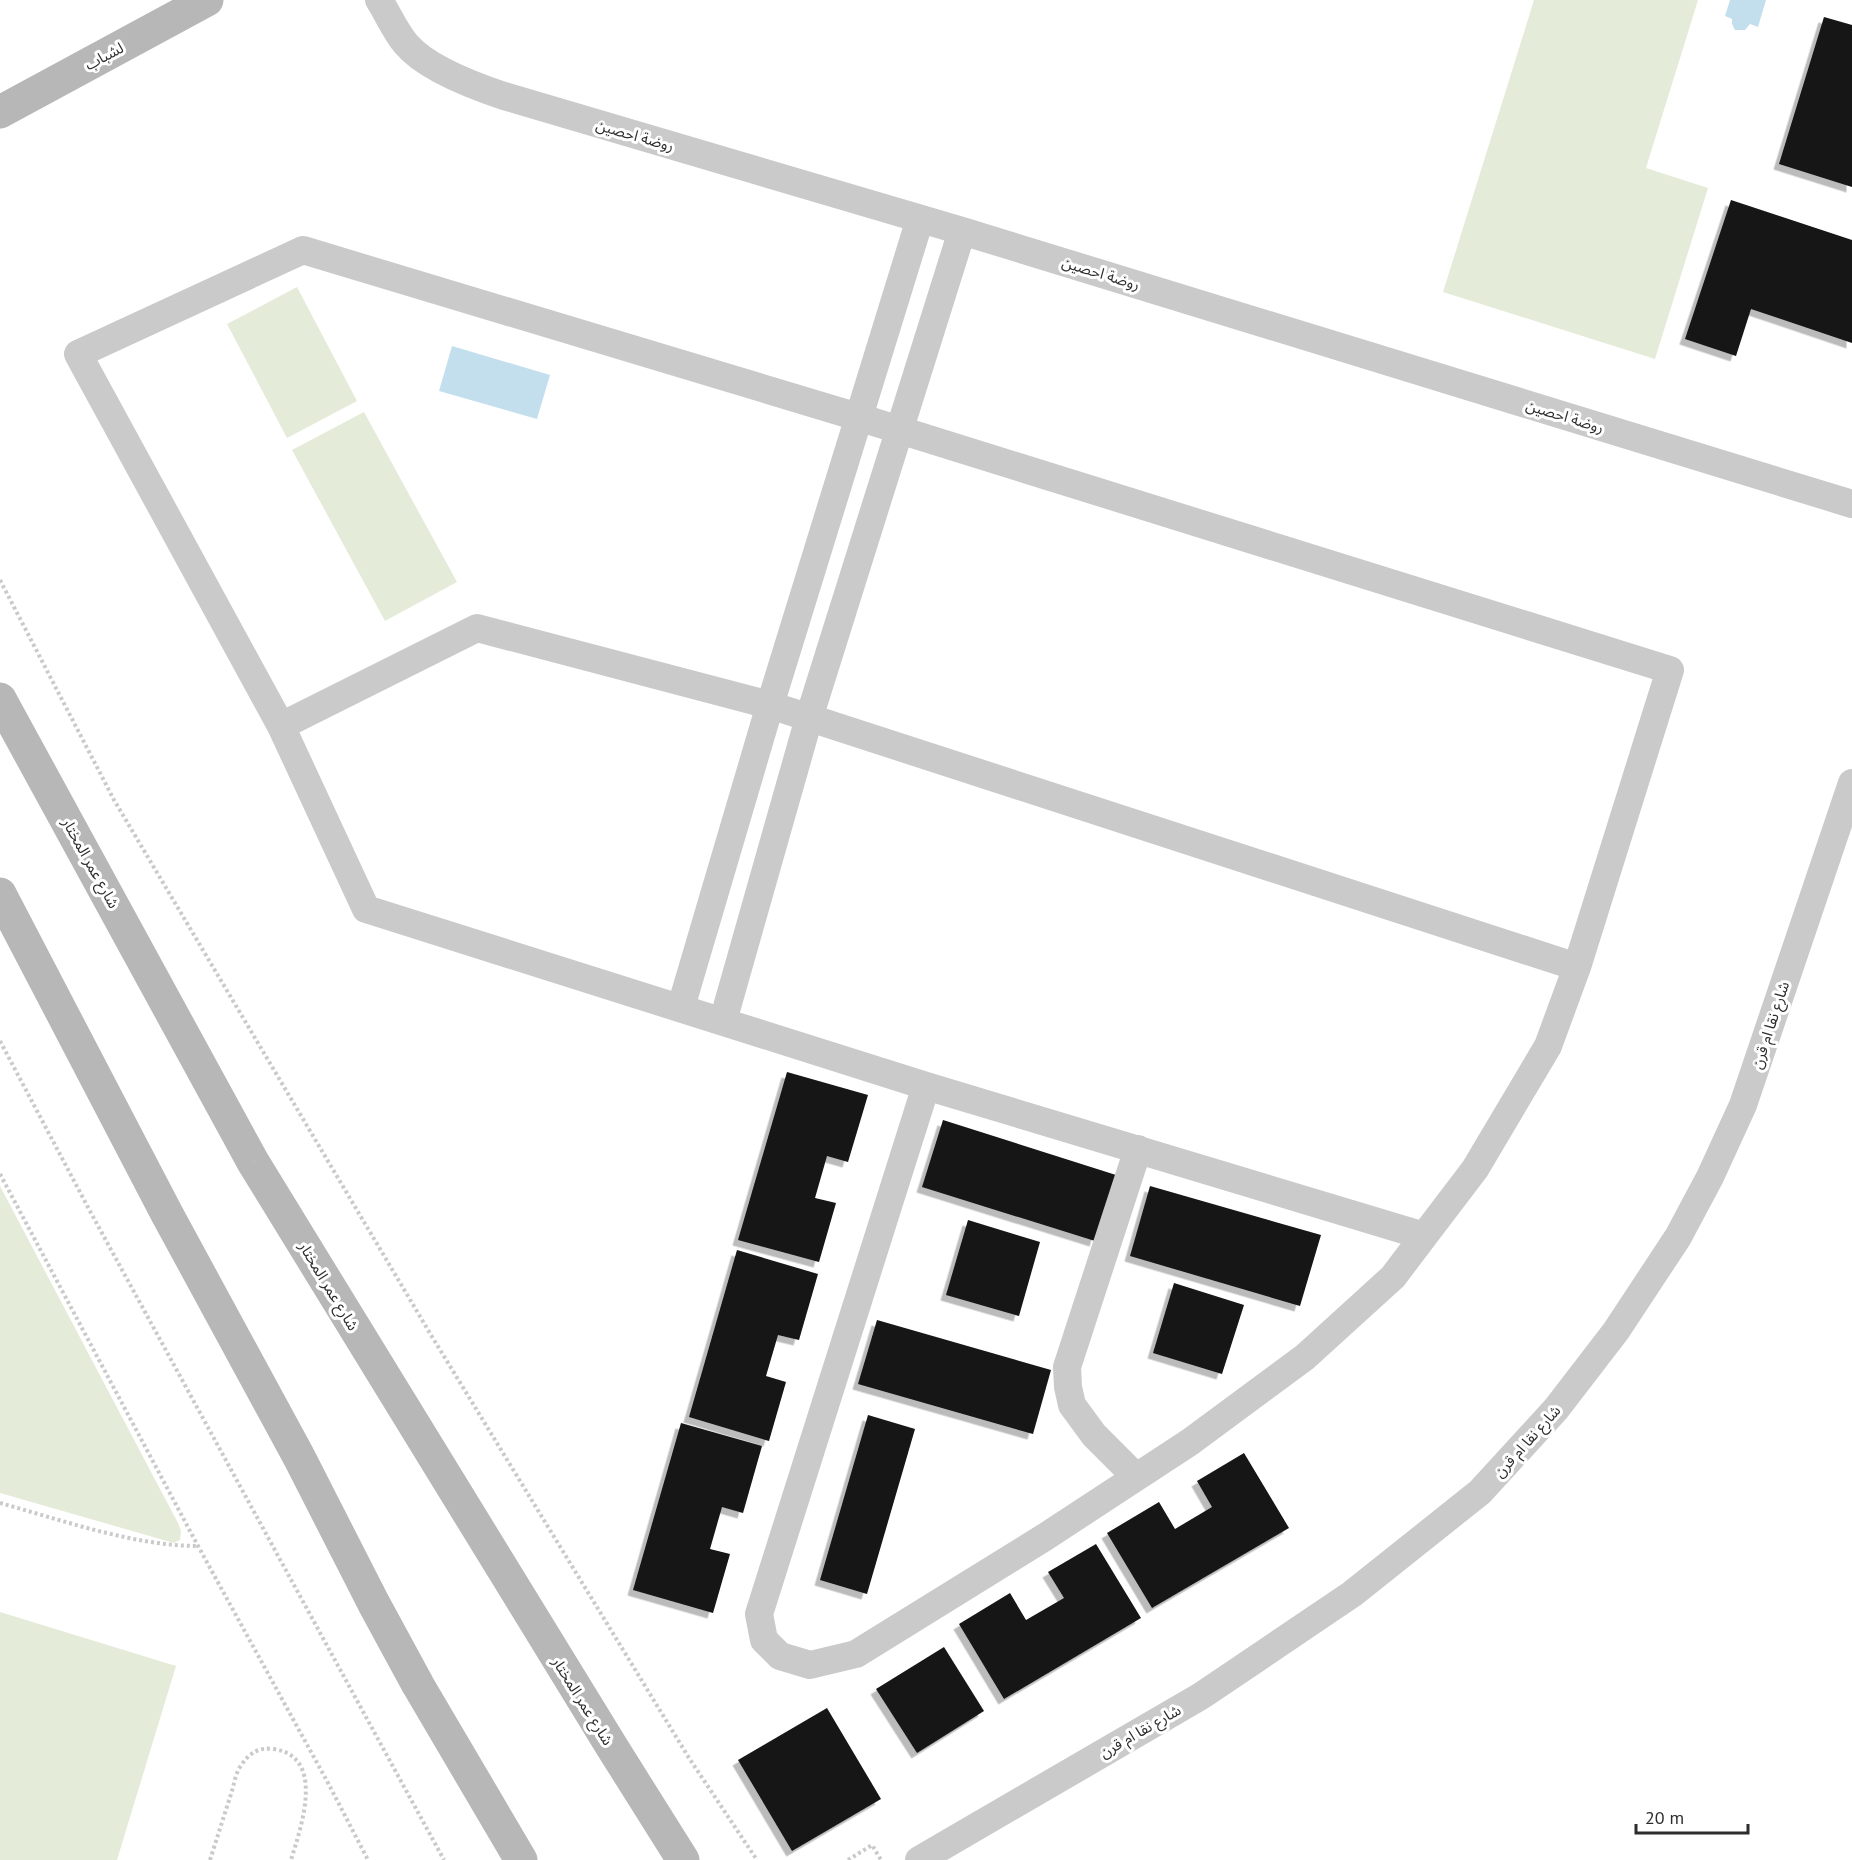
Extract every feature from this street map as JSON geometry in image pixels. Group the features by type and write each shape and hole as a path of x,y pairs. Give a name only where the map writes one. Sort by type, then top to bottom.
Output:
{"main road":[{"name":"لشباب","path":"0,112 207,0"},
{"name":"شارع عمر المختار","path":"0,699 253,1162 683,1860"},
{"path":"0,894 374,1604 418,1685 520,1859"}],"street":[{"name":"روضة احصين","path":"379,0 406,44 431,64 469,84 504,96 962,231 1852,504"},
{"path":"681,1007 770,705 920,219"},
{"path":"723,1021 809,718 962,231"},
{"path":"926,1086 759,1614 764,1640 780,1656 810,1665 856,1654 1045,1537 1190,1442 1305,1357 1393,1277 1475,1169 1548,1046 1577,967 1670,670 858,417 303,250 78,354 281,726 366,909 926,1086 1424,1236"},
{"path":"281,726 477,628 770,705 1577,967"},
{"name":"شارع نقا ام قرن","path":"919,1860 1201,1696 1352,1594 1480,1492 1556,1409 1617,1331 1678,1237 1710,1177 1743,1105 1852,783"},
{"path":"1136,1477 1094,1435 1072,1405 1067,1368 1138,1149"}],"path":[{"path":"0,580 114,800 430,1335 689,1758 757,1860"},
{"path":"0,1041 91,1213 444,1860"},
{"path":"0,1174 368,1860"},
{"path":"0,1503 173,1546 198,1546"},
{"path":"210,1860 239,1769 254,1752 262,1748 284,1751 294,1757 302,1766 307,1783 291,1860"},
{"path":"848,1860 872,1845 882,1860"}],"green space":[{"path":"1534,0 1698,0 1646,168 1708,188 1655,359 1443,292"},
{"path":"297,287 357,401 287,438 227,324"},
{"path":"364,412 457,582 385,621 292,450"},
{"path":"0,1186 178,1523 181,1531 180,1540 174,1543 0,1493"},
{"path":"0,1612 176,1666 117,1860 0,1860"}],"water":[{"path":"1730,0 1766,0 1758,27 1750,24 1745,30 1735,30 1732,19 1725,16"},
{"path":"452,346 550,375 537,419 439,391"}],"building":[{"path":"1824,17 1852,25 1852,187 1779,164"},
{"path":"1731,200 1852,240 1852,343 1751,309 1736,356 1685,339"},
{"path":"787,1072 868,1095 848,1162 827,1156 815,1198 836,1203 819,1262 738,1240"},
{"path":"943,1120 1116,1175 1095,1241 922,1187"},
{"path":"1150,1186 1321,1235 1300,1306 1130,1256"},
{"path":"968,1220 1040,1242 1019,1316 946,1295"},
{"path":"737,1250 818,1274 799,1340 778,1335 766,1376 786,1382 769,1441 689,1417"},
{"path":"1174,1283 1244,1305 1222,1374 1153,1353"},
{"path":"877,1320 1051,1370 1033,1434 858,1384"},
{"path":"868,1415 915,1429 867,1594 820,1580"},
{"path":"681,1423 762,1446 743,1513 722,1507 710,1549 730,1554 713,1613 633,1590"},
{"path":"1244,1453 1289,1528 1152,1608 1107,1533 1159,1502 1175,1529 1212,1507 1197,1481"},
{"path":"1096,1544 1141,1618 1004,1699 959,1624 1010,1593 1026,1620 1064,1598 1048,1572"},
{"path":"944,1647 984,1711 917,1753 876,1689"},
{"path":"827,1708 881,1799 792,1851 738,1760"}]}
